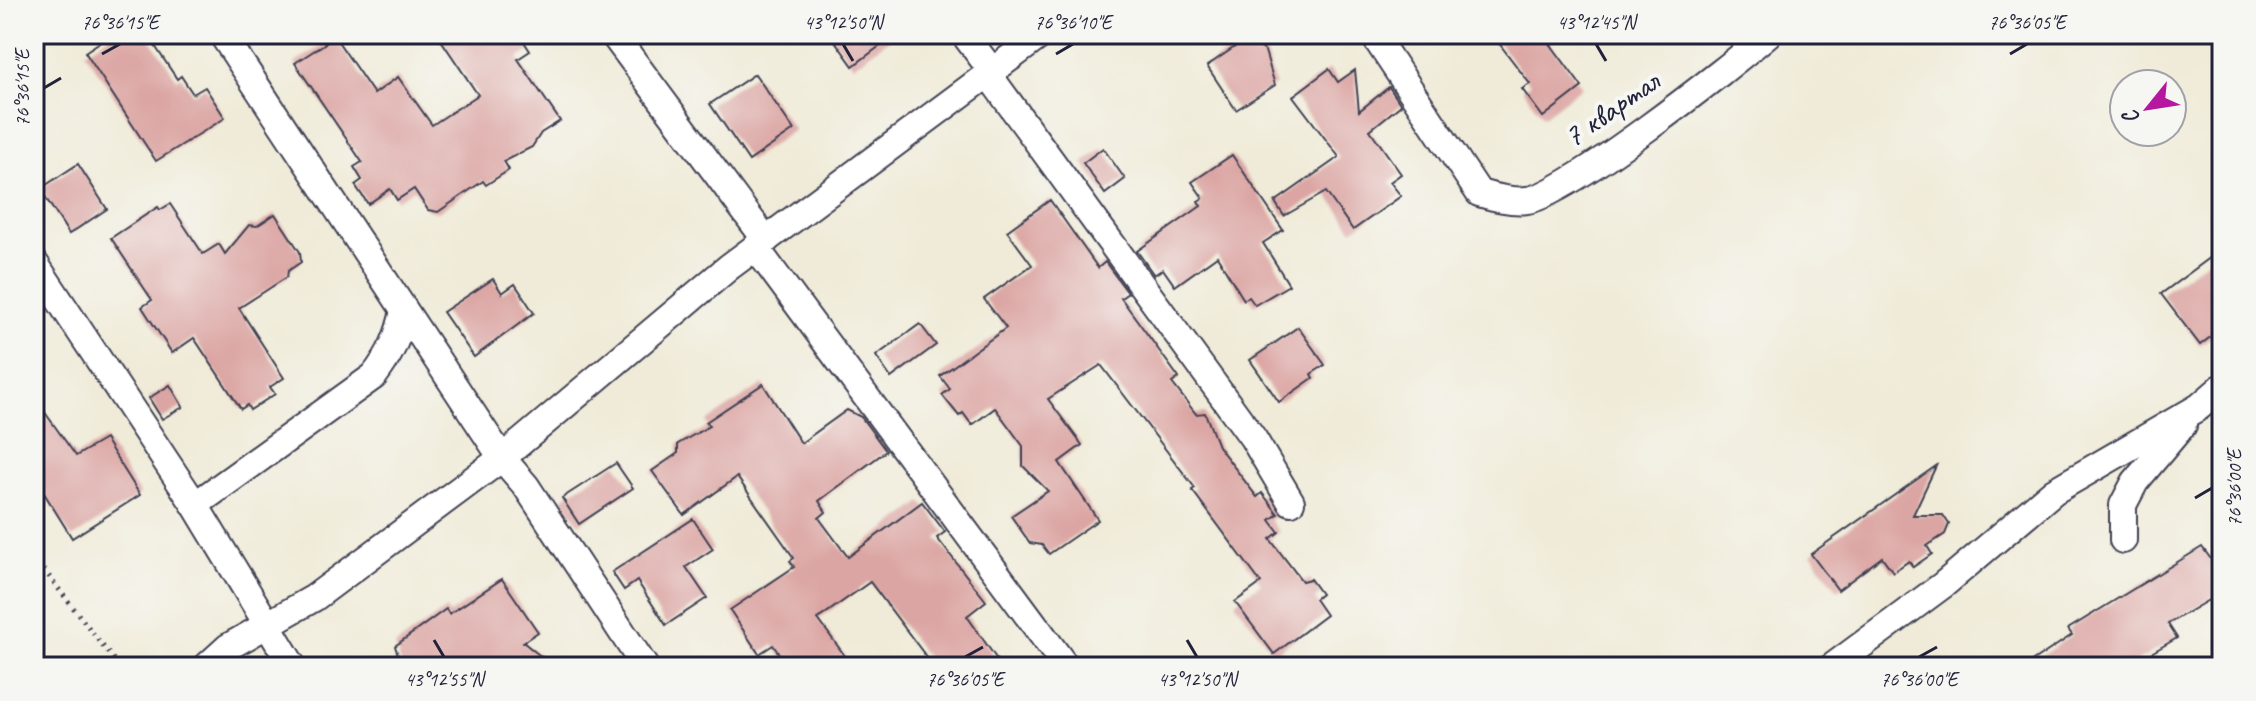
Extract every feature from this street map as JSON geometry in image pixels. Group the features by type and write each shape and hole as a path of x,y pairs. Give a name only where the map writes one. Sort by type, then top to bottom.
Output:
{"street":[{"path":"222,34 502,458 526,486 645,667"},
{"path":"613,34 1066,667"},
{"path":"964,34 1253,438 1291,502"},
{"path":"206,667 228,647 314,598 502,458 761,244 1042,34"},
{"name":"7 квартал","path":"1373,34 1479,193 1529,200 1576,177 1734,64 1768,34"},
{"path":"34,262 195,505 293,667"},
{"path":"195,505 374,376 394,346 404,310"},
{"path":"2123,505 2135,482 2199,407 2222,387"},
{"path":"1832,667 1943,585 2054,491 2199,407"},
{"path":"2096,467 2114,478 2123,505 2123,540"}],"path":[{"path":"34,557 119,667"}],"building":[{"path":"112,34 147,34 177,79 181,76 193,94 205,87 225,118 156,161 85,52"},
{"path":"437,34 519,34 530,51 518,59 560,121 541,133 532,147 504,161 509,170 486,185 483,181 438,212 428,210 414,189 397,200 390,189 368,204 355,185 362,180 354,167 362,162 295,63 335,37 374,94 398,77 432,125 478,95"},
{"path":"830,34 896,34 853,66"},
{"path":"1492,34 1543,34 1582,87 1543,117 1522,89 1530,84"},
{"path":"1248,38 1265,51 1275,85 1236,110 1207,66"},
{"path":"1329,69 1338,82 1355,70 1359,111 1389,87 1401,105 1370,130 1401,174 1390,182 1401,196 1353,230 1326,192 1284,216 1275,202 1339,157 1293,96"},
{"path":"755,74 794,130 749,161 710,104"},
{"path":"1103,148 1125,179 1105,194 1083,163"},
{"path":"1232,155 1283,230 1263,243 1289,285 1255,305 1249,297 1244,300 1217,256 1175,286 1163,269 1154,275 1137,251 1201,206 1198,201 1203,198 1192,182"},
{"path":"78,164 107,209 69,234 40,189"},
{"path":"1050,200 1098,268 1105,262 1128,293 1121,298 1179,378 1172,383 1196,414 1205,413 1218,446 1257,497 1262,493 1278,514 1270,520 1279,532 1270,539 1302,581 1310,579 1321,594 1315,599 1326,615 1274,654 1235,602 1261,583 1192,490 1195,488 1101,365 1048,399 1082,445 1059,462 1098,520 1049,554 1042,545 1030,543 1011,516 1048,491 1023,466 1023,446 995,408 972,425 963,413 959,416 942,395 950,389 940,376 1006,328 984,299 1032,265 1007,231"},
{"path":"170,204 203,254 219,244 225,254 249,225 257,226 275,214 300,252 301,262 288,271 287,277 239,308 284,378 270,387 275,394 250,410 247,405 241,409 194,338 172,353 142,307 152,300 111,238 158,207 160,210"},
{"path":"2222,249 2222,328 2200,345 2161,294"},
{"path":"493,279 502,293 515,284 534,313 474,357 443,312"},
{"path":"920,324 936,345 891,378 876,356"},
{"path":"1298,327 1325,365 1311,374 1313,378 1279,402 1250,360"},
{"path":"763,384 801,443 847,410 861,417 886,451 819,501 826,512 819,518 848,557 922,502 945,532 937,538 986,601 967,616 1002,667 934,667 870,582 818,619 853,667 788,667 773,645 759,654 730,610 794,567 790,561 794,558 737,477 684,515 652,471 678,453 678,444 709,426 706,422"},
{"path":"170,385 183,407 162,419 149,398"},
{"path":"34,397 76,456 105,439 140,495 72,538 34,477"},
{"path":"616,463 633,488 579,524 562,498"},
{"path":"1936,466 1913,515 1943,515 1949,524 1945,534 1927,546 1932,554 1913,567 1909,561 1893,572 1882,557 1838,590 1811,554"},
{"path":"693,519 713,549 686,567 707,598 666,625 637,581 624,590 612,572"},
{"path":"2202,547 2222,574 2222,592 2168,624 2177,638 2127,667 2024,667 2072,635 2068,629"},
{"path":"502,579 538,632 523,642 554,667 402,667 395,646 446,609 449,614"}]}
